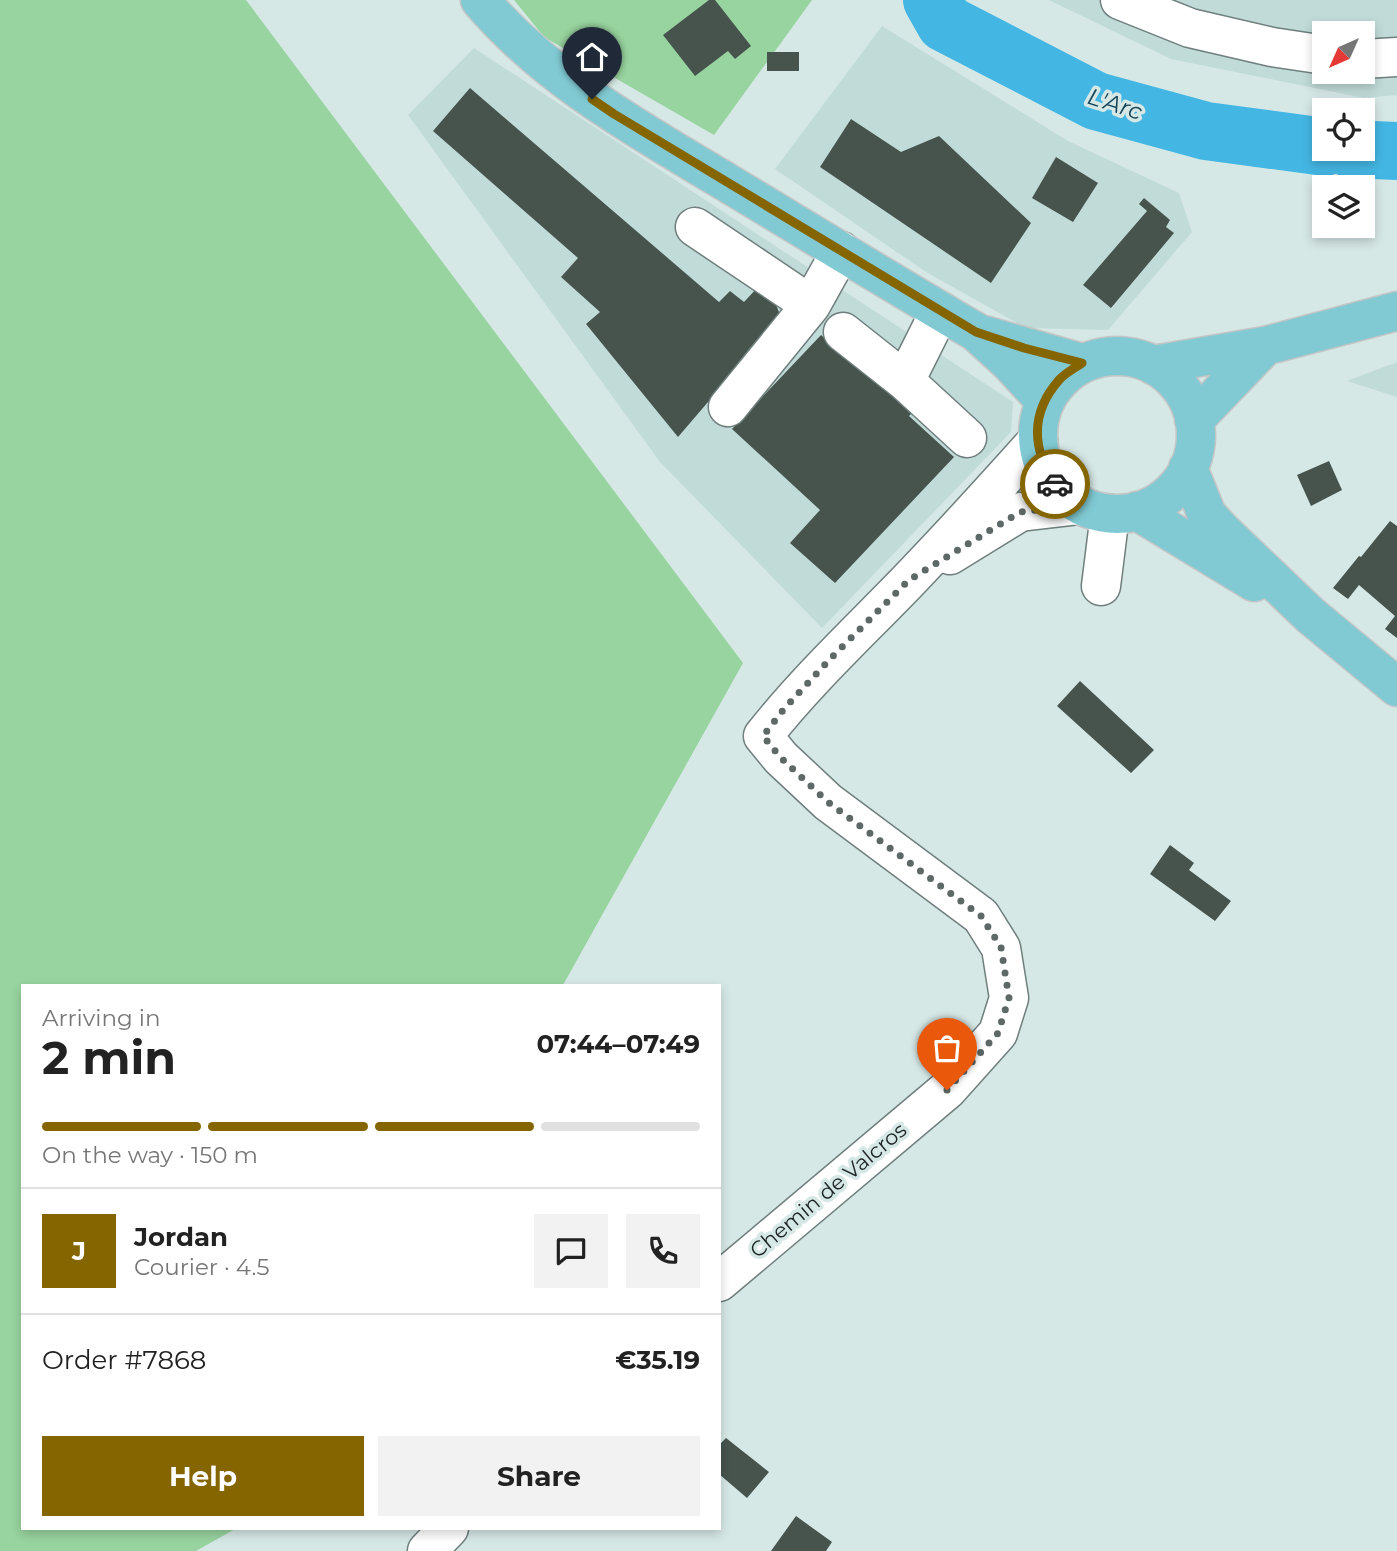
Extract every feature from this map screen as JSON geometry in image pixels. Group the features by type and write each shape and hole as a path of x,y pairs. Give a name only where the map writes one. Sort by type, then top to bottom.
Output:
{"main road":[{"path":"480,0 549,68 603,107 940,311 976,332 1082,363"},
{"path":"1153,365 1265,346 1397,311"},
{"path":"976,332 1010,363 1045,401"},
{"path":"1194,420 1265,346"},
{"path":"1109,510 1153,505 1168,495 1179,483 1194,453 1194,420 1186,398 1172,379 1153,365 1130,357 1106,356 1082,363 1060,379 1045,401 1039,420 1038,440 1044,467 1059,489 1109,510 1310,615"},
{"path":"1188,468 1207,515 1310,615 1397,687"}],"street":[{"path":"1120,0 1190,29 1312,53"},
{"path":"1376,58 1397,57"},
{"path":"695,227 811,305"},
{"path":"728,407 811,305 841,251"},
{"path":"905,381 940,311"},
{"path":"843,332 905,381 967,438"},
{"name":"Chemin de Valcros","path":"721,1280 947,1090 998,1033 1009,998 1001,947 981,916 828,802 781,758 763,736 832,657 909,580 1038,440"},
{"path":"1101,586 1109,510"},
{"name":"Chemin de Valcros","path":"909,580 1020,512 1109,510"},
{"path":"427,1551 447,1530"}],"shaded area":[{"path":"1049,0 1397,0 1397,95 1364,98 1171,59"},
{"path":"882,26 1068,141 1179,193 1192,232 1108,330 1026,328 926,272 775,169"},
{"path":"474,48 1013,402 1011,432 822,628 660,462 408,115"},
{"path":"1397,362 1397,397 1347,381"}],"green space":[{"path":"0,0 246,0 743,663 564,984 21,984 21,1530 233,1530 196,1551 0,1551"},
{"path":"514,0 812,0 714,135 544,37"}],"building":[{"path":"709,0 715,0 751,46 735,59 728,51 695,76 663,35"},
{"path":"767,52 799,52 799,71 767,71"},
{"path":"470,88 719,302 730,291 744,302 758,287 774,300 781,317 678,437 586,324 600,312 561,277 578,258 433,131"},
{"path":"851,119 901,152 939,136 1031,223 991,283 820,167"},
{"path":"1056,157 1098,183 1073,222 1032,198"},
{"path":"1144,198 1170,220 1166,227 1174,233 1111,308 1083,285 1147,211 1139,204"},
{"path":"821,335 864,373 867,370 912,413 909,416 954,457 835,583 790,543 820,510 732,429"},
{"path":"1329,461 1342,490 1311,506 1297,475"},
{"path":"1390,521 1397,526 1397,638 1385,629 1395,616 1359,585 1348,599 1333,588"},
{"path":"1080,681 1154,750 1131,773 1057,706"},
{"path":"1170,845 1194,863 1189,870 1231,901 1215,921 1150,874"},
{"path":"726,1438 769,1472 747,1498 721,1476 721,1443"},
{"path":"796,1516 832,1542 826,1551 771,1551"}],"waterway":[{"name":"L'Arc","path":"932,0 945,23 1096,101 1206,131 1312,145"},
{"name":"L'Arc","path":"1375,150 1397,151"}],"way so far":[{"path":"947,1090 998,1033 1009,998 1001,947 981,916 828,802 781,758 763,736 832,657 909,580 1020,512 1080,505 1055,484"}],"route":[{"path":"592,99 976,332 1082,363 1060,379 1045,401 1039,420 1038,440 1044,467 1055,484"}]}
